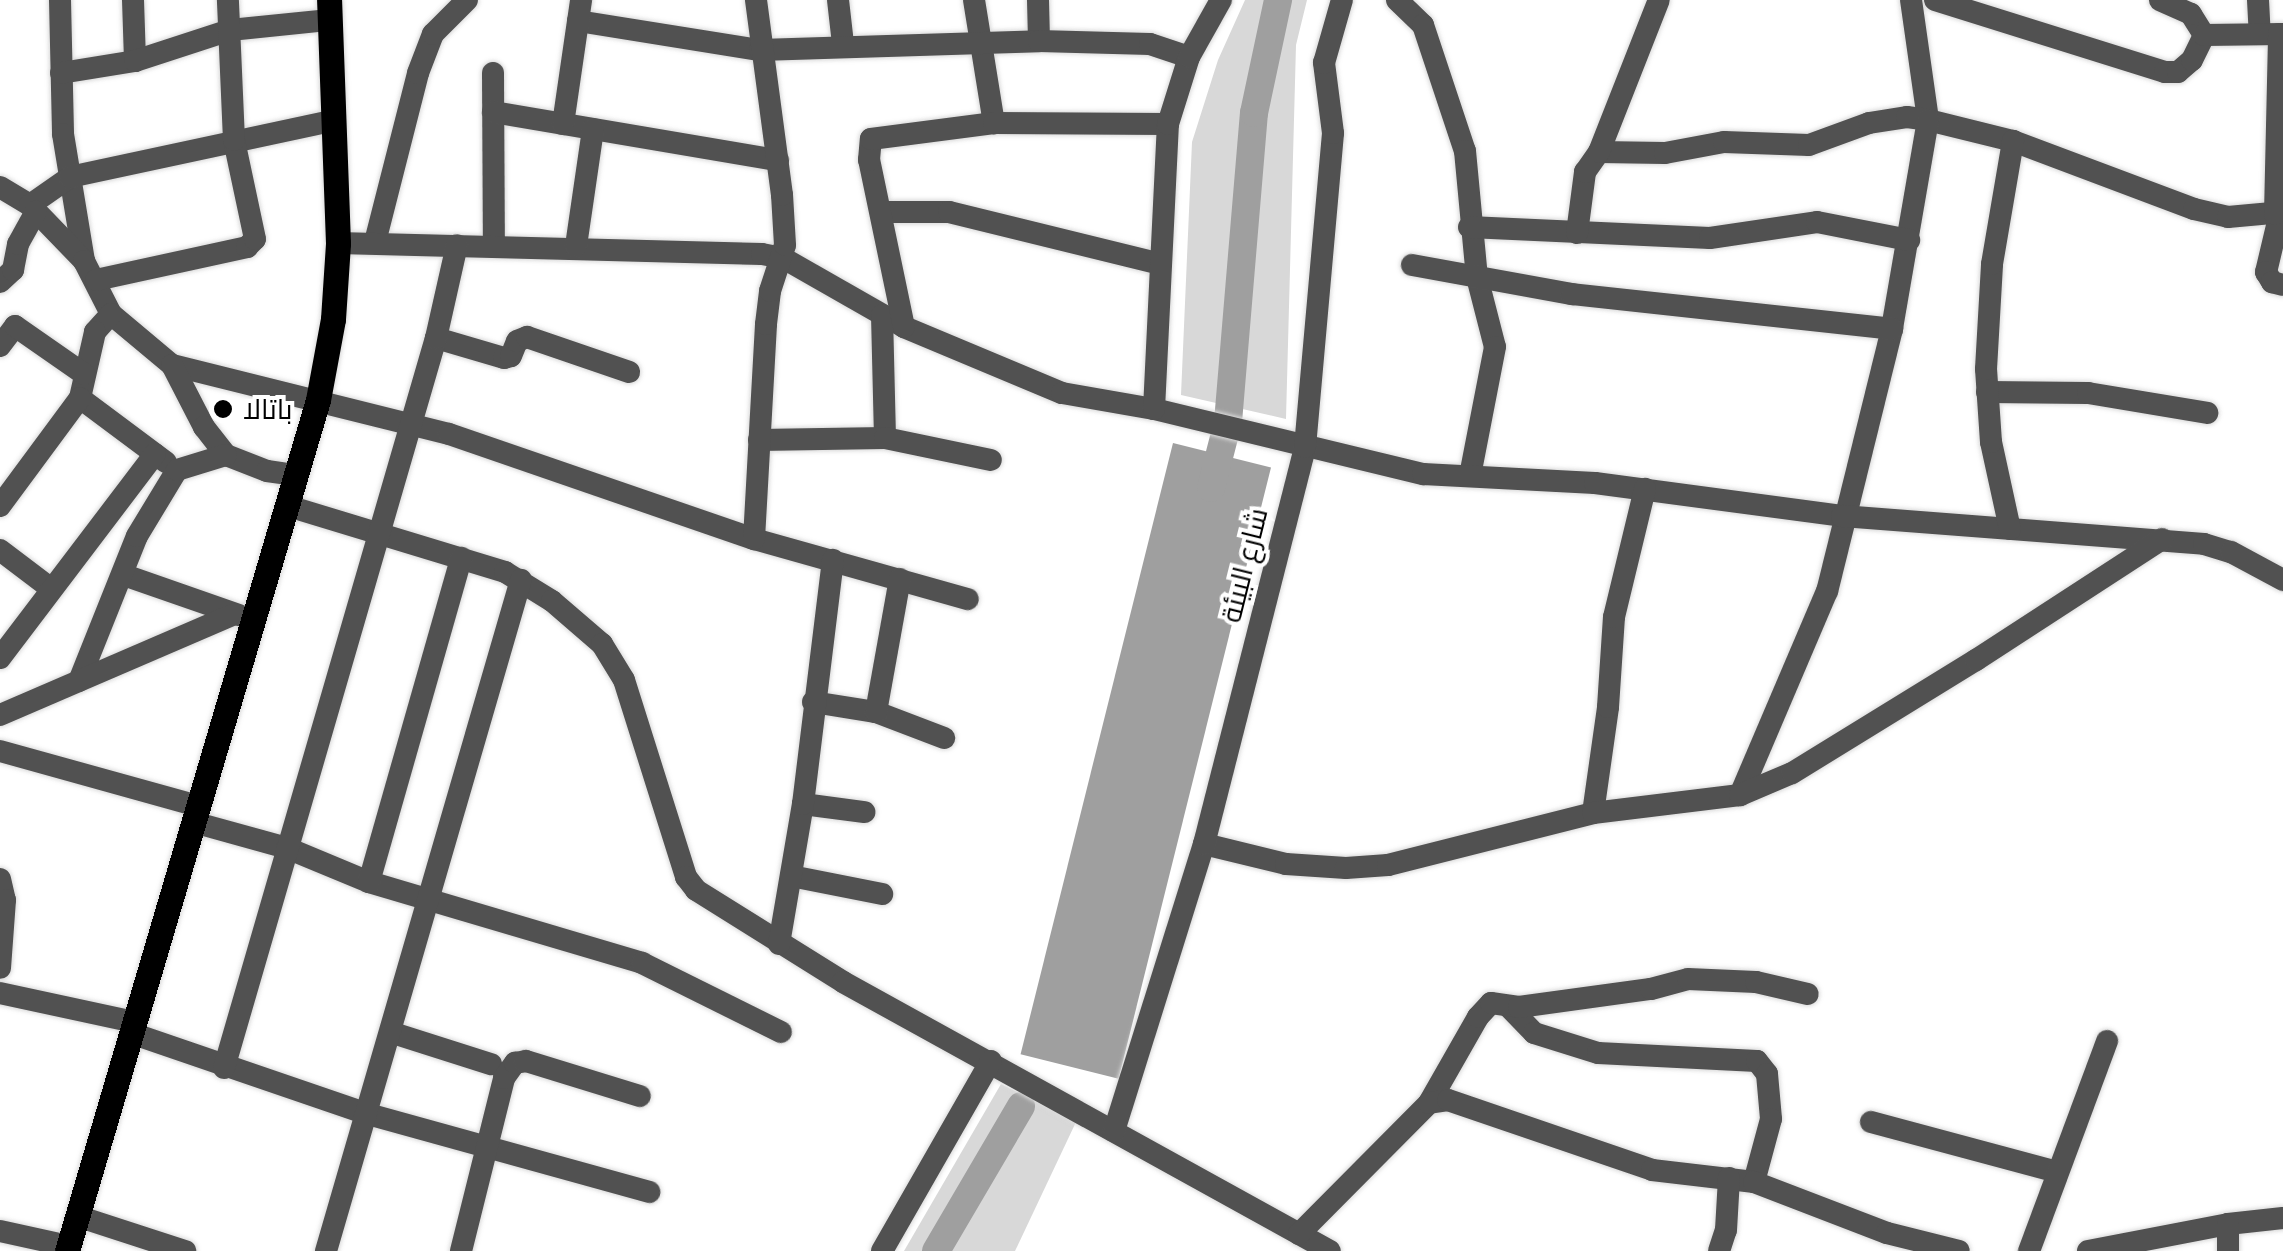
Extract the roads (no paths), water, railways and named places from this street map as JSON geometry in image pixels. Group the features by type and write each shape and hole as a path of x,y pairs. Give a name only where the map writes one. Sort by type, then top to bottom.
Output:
{"main road":[{"path":"67,1249 196,814 243,617 288,506 318,400 333,320 338,243 329,10"}],"street":[{"path":"60,0 61,73 70,177 90,270 111,314 172,365 204,427 226,454 267,471 296,474"},
{"path":"132,0 135,61"},
{"path":"90,270 252,243 255,234 234,140 228,0"},
{"path":"376,242 432,34 466,0"},
{"path":"754,538 770,291 783,258 778,160 756,0"},
{"path":"838,0 843,44"},
{"path":"974,0 994,123"},
{"path":"1038,0 1039,41"},
{"path":"1154,409 1168,124 1189,57 1221,0"},
{"name":"شارع البيئة","path":"1114,1131 1204,844 1305,446 1333,133 1324,62 1342,0"},
{"path":"1397,0 1424,25 1465,151 1476,277 1496,346 1470,476"},
{"path":"1577,234 1582,185 1660,0"},
{"path":"1740,795 1827,591 1842,516 1867,437 1892,329 1928,120 1910,0"},
{"path":"1936,0 2165,72 2186,68 2204,35"},
{"path":"2160,0 2191,14 2204,35"},
{"path":"2258,0 2274,34 2279,213 2266,272 2272,282 2283,285"},
{"path":"61,73 135,61 230,30 329,10"},
{"path":"563,124 580,11 760,50 843,44 1039,41 1150,44 1189,57"},
{"path":"2204,35 2274,34"},
{"path":"493,73 494,246"},
{"path":"494,112 778,160"},
{"path":"1599,152 1666,154 1724,142 1810,145 1869,123 1895,118 1928,120 2012,141 2194,209 2228,217 2279,213"},
{"path":"0,282 12,270 33,209 70,177 142,165 234,140 332,121"},
{"path":"904,327 883,212 869,160 871,140 994,123 1168,124"},
{"path":"576,246 593,129"},
{"path":"2010,529 1991,442 1987,392 1992,264 2012,141"},
{"path":"0,187 33,209 90,270"},
{"path":"883,212 948,212 1161,264"},
{"path":"1470,227 1710,238 1817,222 1909,240"},
{"path":"338,243 724,250 783,258 904,327 1062,394 1154,409 1423,474 1645,490 1842,516 2162,539 2230,552 2283,580"},
{"path":"224,1068 412,424 457,245"},
{"path":"1412,265 1572,294 1892,329"},
{"path":"1,503 80,398 95,332 111,314"},
{"path":"882,315 886,438"},
{"path":"0,346 7,323 84,374"},
{"path":"436,338 504,358 511,356 518,342 527,336 629,372"},
{"path":"172,365 412,424 754,538 968,599"},
{"path":"1987,392 2088,393 2207,413"},
{"path":"80,398 177,470"},
{"path":"759,440 886,438 990,460"},
{"path":"4,646 155,454"},
{"path":"79,681 138,536 177,470 226,454"},
{"path":"1592,813 1608,707 1614,616 1645,490"},
{"path":"288,506 521,580 579,620 615,663 686,877 723,910 1330,1251"},
{"path":"1204,844 1286,864 1346,868 1388,864 1592,813 1740,795 1792,773 2162,539"},
{"path":"0,550 50,588"},
{"path":"369,882 461,558"},
{"path":"778,944 803,804 833,560"},
{"path":"124,575 243,617"},
{"path":"876,712 900,579"},
{"path":"326,1251 432,900 521,580"},
{"path":"0,715 243,617"},
{"path":"813,702 876,712 944,738"},
{"path":"0,751 196,814 369,882 642,963 781,1032"},
{"path":"803,804 864,812"},
{"path":"792,876 882,894"},
{"path":"0,879 5,900 0,968"},
{"path":"1299,1234 1429,1103 1491,1003 1509,1007 1651,989 1688,979 1756,982 1808,994"},
{"path":"0,993 133,1027 224,1068 368,1114 649,1192"},
{"path":"1509,1007 1534,1033 1598,1052 1757,1060 1767,1074 1771,1119 1754,1182"},
{"path":"393,1033 491,1064"},
{"path":"2029,1251 2106,1041"},
{"path":"882,1251 991,1061"},
{"path":"461,1251 504,1078 520,1062 640,1096"},
{"path":"1429,1103 1467,1103 1652,1170 1754,1182 1887,1232 1959,1251"},
{"path":"1872,1122 2058,1172"},
{"path":"1719,1251 1726,1230 1729,1178"},
{"path":"77,1216 186,1251"},
{"path":"2088,1251 2228,1224 2283,1218"},
{"path":"2228,1224 2228,1251"},
{"path":"0,1231 67,1249"}],"waterway":[{"path":"1211,488 1228,422 1254,113 1278,0"},
{"path":"936,1251 1021,1106"}],"place":[{"name":"باتالا","path":"223,409"}]}
